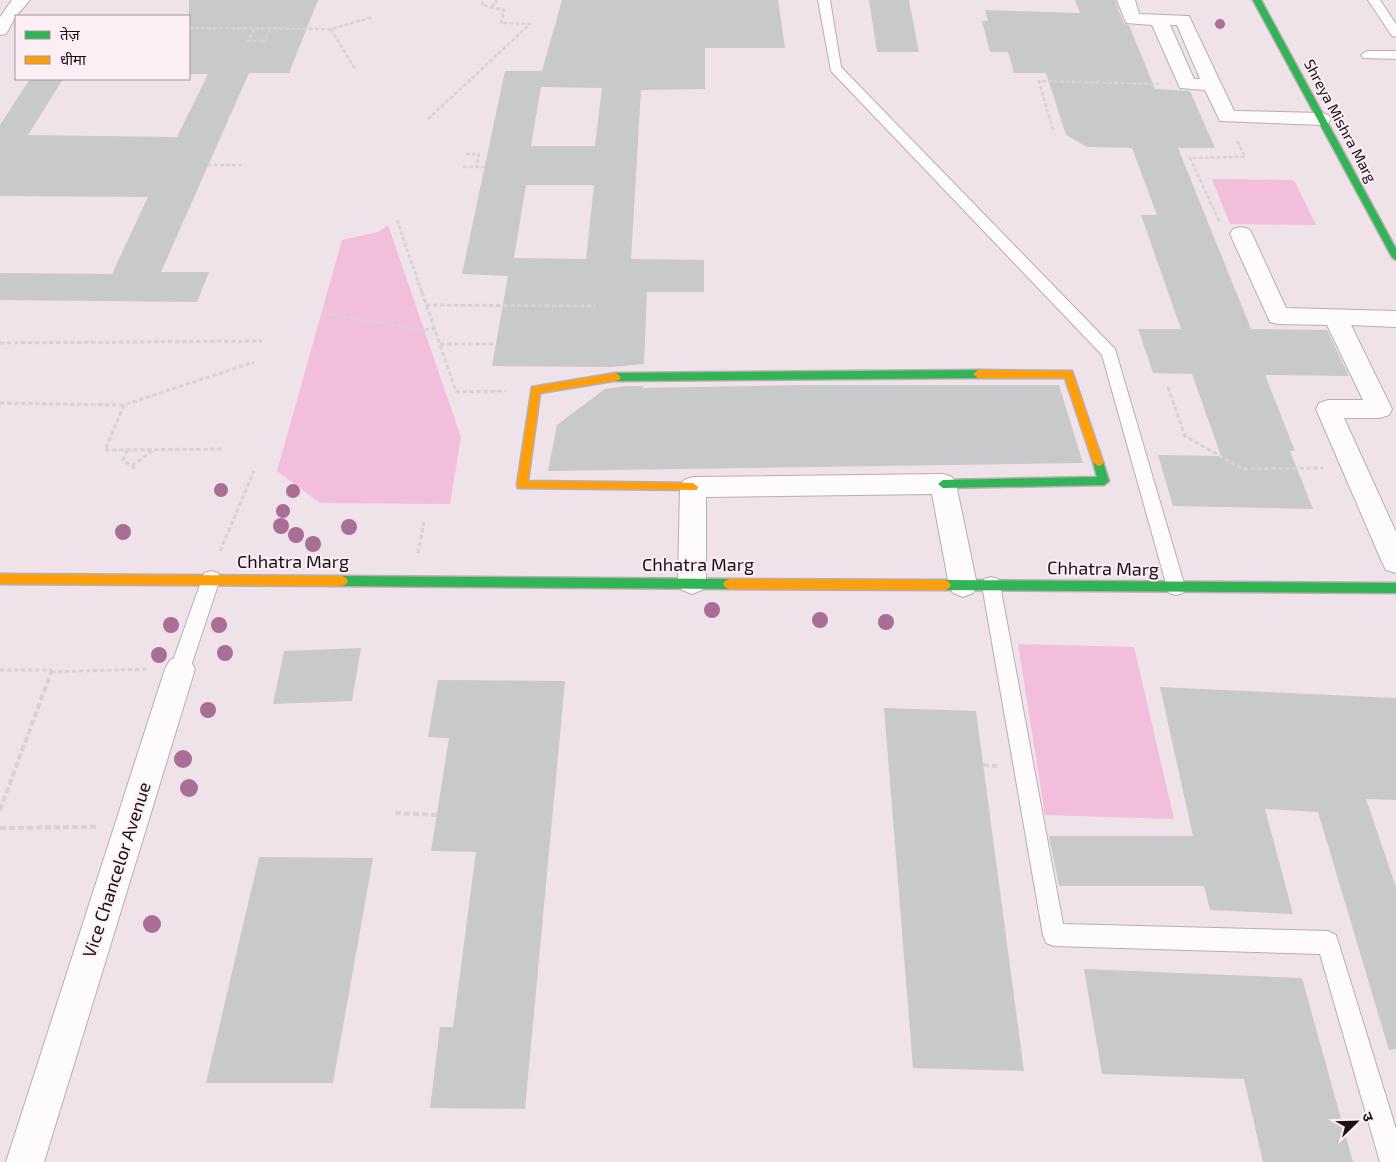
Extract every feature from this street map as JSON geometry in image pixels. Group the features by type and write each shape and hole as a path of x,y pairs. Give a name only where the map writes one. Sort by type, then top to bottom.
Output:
{"street":[{"path":"0,30 21,0"},
{"path":"1126,0 1132,19 1184,20 1227,117 1321,119"},
{"name":"Shreya Mishra Marg","path":"1257,0 1396,257"},
{"path":"1159,20 1187,84 1214,85"},
{"path":"1241,234 1278,316 1396,318"},
{"path":"1334,317 1380,410 1328,409 1396,562"},
{"path":"628,374 1069,374 1104,481 943,484 693,487 522,485 535,390 628,374"},
{"path":"943,484 963,585"},
{"path":"692,582 693,487"},
{"name":"Chhatra Marg","path":"0,579 1396,588"},
{"name":"Vice Chancelor Avenue","path":"25,1162 180,668"}],"lane":[{"path":"824,0 835,68 1109,353 1176,587"},
{"path":"1374,0 1396,33"},
{"path":"1367,55 1396,55"},
{"name":"Vice Chancelor Avenue","path":"180,668 211,579"},
{"path":"991,585 1054,935 1328,943 1393,1162"}],"path":[{"path":"428,119 530,24 501,24 504,10 482,5 483,0"},
{"path":"492,7 498,0"},
{"path":"190,28 331,29 373,17"},
{"path":"254,29 248,41 264,42 270,29"},
{"path":"331,29 355,69"},
{"path":"1053,130 1040,81 1187,84"},
{"path":"1227,117 1245,158 1190,158 1224,234 1241,234"},
{"path":"466,154 479,154 477,167"},
{"path":"208,165 244,165"},
{"path":"462,167 485,166"},
{"path":"397,220 456,392 535,390"},
{"path":"426,305 596,306"},
{"path":"322,313 424,330 434,329"},
{"path":"0,343 262,341"},
{"path":"440,344 494,344"},
{"path":"0,403 124,405 254,362"},
{"path":"1168,388 1185,436 1242,469 1354,468"},
{"path":"124,405 105,450 223,449"},
{"path":"127,450 123,460 137,470"},
{"path":"132,466 153,450"},
{"path":"211,579 254,471"},
{"path":"0,670 180,668"},
{"path":"0,810 52,670"},
{"path":"395,813 437,815"},
{"path":"0,828 131,826"}],"shaded area":[{"path":"1212,179 1294,180 1316,225 1230,224"},
{"path":"388,225 461,437 450,504 320,503 277,471 342,240 378,232"},
{"path":"1018,644 1134,647 1174,819 1045,815"}],"building":[{"path":"189,0 318,0 289,73 249,73 161,272 209,272 197,302 0,300 0,273 112,274 148,197 0,196 0,125 29,80 62,80 28,135 177,137 208,74 190,74"},
{"path":"562,0 778,0 785,48 705,48 705,89 641,90 631,259 704,260 704,292 647,292 644,364 612,367 492,366 508,276 462,274 505,71 542,71","holes":["541,87 602,88 595,146 531,146","526,185 594,185 586,259 514,258"]},
{"path":"869,0 909,0 919,52 877,52"},
{"path":"1075,0 1115,0 1124,24 1129,25 1155,89 1190,91 1215,148 1178,148 1251,329 1327,330 1349,376 1265,375 1295,451 1290,451 1313,509 1173,506 1158,455 1221,456 1192,374 1153,373 1138,329 1181,329 1141,215 1157,215 1132,148 1087,147 1066,135 1046,73 1014,73 1008,52 990,52 982,21 988,21 985,10 1080,13"},
{"path":"809,385 1059,385 1083,463 548,471 557,425 605,389 627,386 644,386 643,388"},
{"path":"361,648 352,701 273,704 284,651"},
{"path":"438,680 565,681 525,1109 430,1108 440,1027 453,1027 476,852 431,851 449,738 428,737"},
{"path":"1160,687 1396,698 1396,800 1366,799 1396,887 1396,1049 1389,1050 1318,812 1265,809 1293,914 1210,910 1204,886 1059,886 1049,836 1193,836"},
{"path":"884,708 976,711 1024,1071 913,1068"},
{"path":"259,857 373,858 333,1083 206,1083"},
{"path":"1084,969 1302,978 1353,1162 1263,1162 1244,1079 1102,1074"}],"traffic: fast":[{"path":"1257,0 1396,257"},
{"path":"616,377 978,374"},
{"path":"943,484 1104,481 1098,462"},
{"path":"342,581 729,584"},
{"path":"945,585 1396,588"}],"traffic: slow":[{"path":"978,374 1069,374 1098,462"},
{"path":"616,377 535,390 522,485 693,487"},
{"path":"0,579 342,581"},
{"path":"729,584 945,585"}]}
